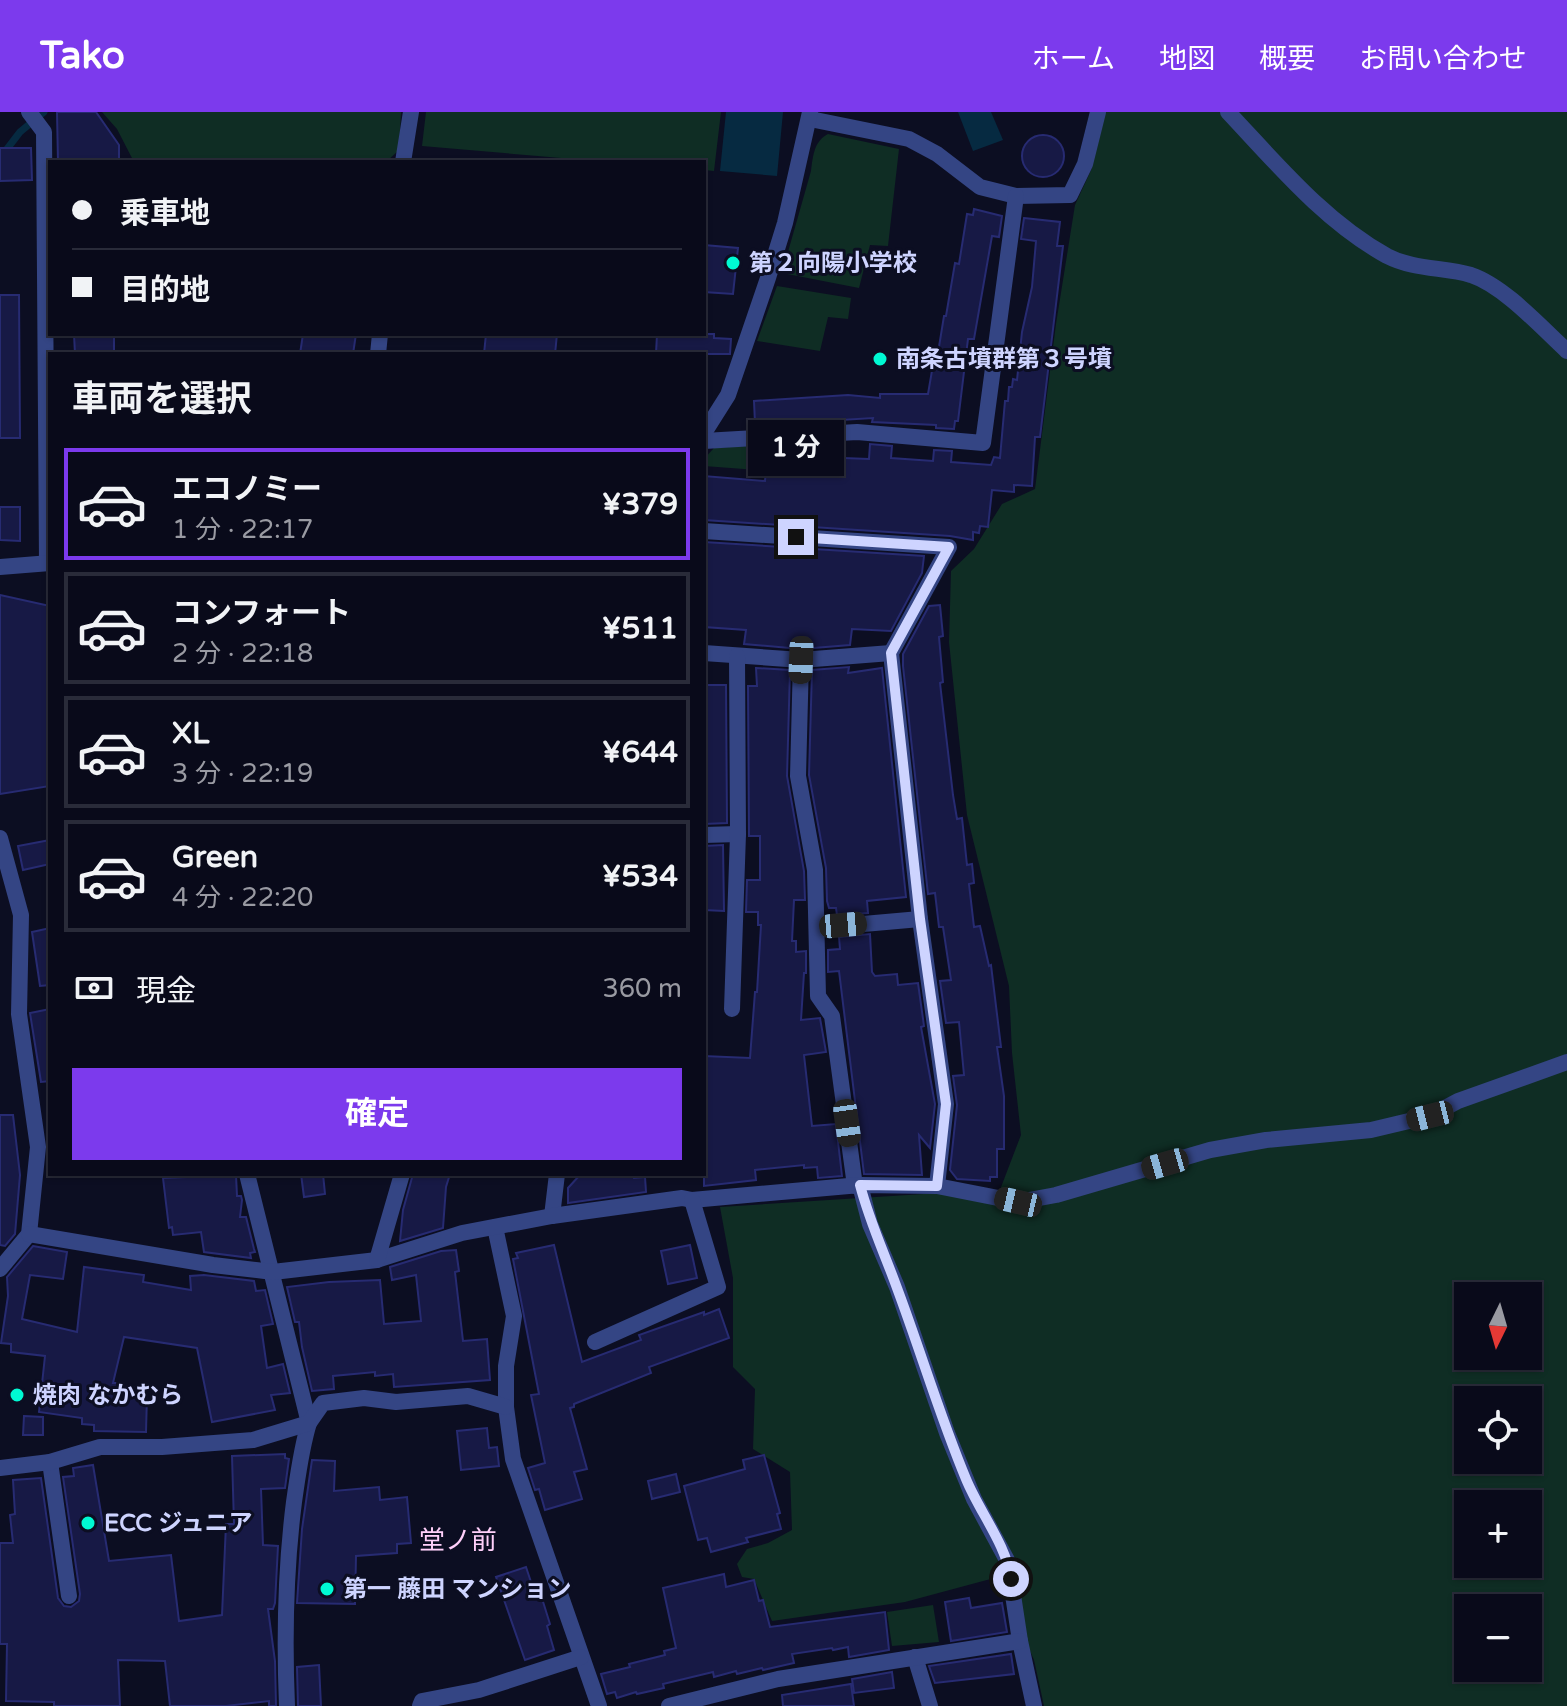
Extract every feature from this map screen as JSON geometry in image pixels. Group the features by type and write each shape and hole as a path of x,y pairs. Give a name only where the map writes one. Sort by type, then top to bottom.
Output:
{"street":[{"path":"29,112 44,132 48,477"},
{"path":"403,160 411,112"},
{"path":"706,430 728,395 747,341 785,223 810,116 909,139 937,154 980,187 1016,196 1070,195 1085,164 1098,112"},
{"path":"1228,112 1297,186 1347,230 1390,257 1433,270 1471,275 1496,288 1567,351"},
{"path":"706,441 857,432 983,443 1016,196"},
{"path":"706,531 949,547 891,653 920,919 946,1104 937,1186"},
{"path":"0,567 48,563"},
{"path":"706,653 801,660 891,653"},
{"path":"732,1009 738,834 737,656"},
{"path":"801,660 798,776 815,870 818,996 832,1016 858,1185 947,1433 974,1499 1008,1562 1034,1706"},
{"path":"706,835 738,834"},
{"path":"0,838 21,915 19,1014 38,1147 29,1234 0,1269"},
{"path":"818,928 920,919"},
{"path":"29,1234 273,1272 377,1260 462,1233 552,1216 682,1198 692,1200 858,1185 937,1186 1018,1202 1056,1195 1210,1150 1266,1140 1371,1130 1430,1116 1458,1101 1567,1062"},
{"path":"248,1176 309,1423"},
{"path":"377,1260 401,1176"},
{"path":"552,1216 557,1176"},
{"path":"595,1342 718,1287 692,1200"},
{"path":"495,1227 514,1316 506,1366 506,1407 513,1459 599,1706"},
{"path":"287,1706 286,1565 302,1447 309,1423 323,1403 364,1398 396,1402 468,1396 506,1407"},
{"path":"0,1468 50,1462 100,1447 162,1447 253,1440 309,1423"},
{"path":"50,1462 69,1596"},
{"path":"669,1706 778,1679 1020,1641"},
{"path":"420,1706 422,1701 481,1698 581,1657"},
{"path":"915,1657 930,1706"}],"green space":[{"path":"102,112 401,112 399,150 388,160 133,160 117,129"},
{"path":"426,112 721,112 714,171 706,170 706,160 585,160 422,146"},
{"path":"1096,112 1567,112 1567,1706 1044,1706 1034,1660 998,1577 905,1602 772,1621 754,1579 742,1577 737,1564 747,1549 768,1543 792,1530 790,1472 753,1449 755,1389 733,1367 733,1278 720,1207 939,1193 998,1195 1021,1135 1009,986 967,815 949,642 951,571 974,549 1002,504 1035,489 1075,205 1092,168"},
{"path":"828,134 899,149 888,246 870,245 859,288 782,273 815,150"},
{"path":"777,286 851,298 848,319 828,317 820,351 757,341"},
{"path":"760,445 757,470 706,466 706,457 714,448"},
{"path":"933,1605 939,1642 892,1646 887,1612"}],"water":[{"path":"726,112 783,112 777,176 720,171"},
{"path":"958,112 991,112 1003,140 973,151"}],"building":[{"path":"57,112 96,112 119,145 119,160 58,160"},
{"path":"1043,135 1058,141 1064,156 1058,171 1043,177 1028,171 1022,156 1028,141"},
{"path":"0,148 31,148 32,180 0,181"},
{"path":"974,209 1002,216 999,237 992,236 974,339 968,339 958,421 955,421 954,429 936,428 936,425 872,422 873,418 755,423 754,401 928,394 955,263 959,264 967,214 973,215"},
{"path":"1024,218 1060,222 1057,246 1063,246 1040,437 1035,437 1032,486 1014,485 1014,492 992,490 988,527 980,526 979,533 973,532 973,540 706,520 706,476 765,481 767,459 791,461 791,456 869,459 870,444 892,446 891,458 933,461 934,450 952,451 951,462 991,465 994,457 1000,458 1005,401 1008,401 1013,379 1017,380 1022,332 1032,287 1036,241 1021,239"},
{"path":"706,245 738,248 733,294 706,292"},
{"path":"0,295 19,295 20,438 0,438"},
{"path":"714,334 714,338 731,339 730,354 656,352 657,336"},
{"path":"74,336 114,336 114,352 75,352"},
{"path":"303,336 356,336 353,352 300,352"},
{"path":"486,336 557,336 555,352 484,352"},
{"path":"0,507 20,507 20,541 0,540"},
{"path":"706,542 924,556 922,573 891,631 852,629 850,645 801,649 744,644 746,630 706,627"},
{"path":"0,595 48,606 48,786 0,794"},
{"path":"940,605 943,682 940,683 953,795 957,819 962,818 967,865 972,864 974,883 969,884 974,927 980,926 991,965 1001,1047 997,1047 1004,1096 1004,1149 997,1149 997,1177 990,1177 990,1181 957,1179 950,1170 957,1105 953,1076 964,1075 959,1022 946,1023 940,981 951,980 935,893 928,894 903,666 903,654 929,606"},
{"path":"849,667 848,673 882,668 906,897 867,901 868,913 837,915 836,908 829,908 827,901 826,868 809,775 812,670"},
{"path":"756,668 790,670 787,776 804,871 805,900 794,900 792,941 796,941 796,952 806,951 801,1020 820,1018 826,1052 804,1055 812,1126 836,1124 842,1176 818,1178 817,1167 804,1168 804,1165 755,1170 756,1180 704,1186 706,1056 750,1058 757,992 761,925 758,925 758,912 746,912 747,880 760,880 760,836 749,836 748,686 757,686"},
{"path":"706,685 726,685 727,823 706,824"},
{"path":"48,840 48,864 23,870 18,846"},
{"path":"723,845 724,911 706,910 706,846"},
{"path":"48,928 48,985 40,986 32,932"},
{"path":"870,934 872,972 875,976 897,974 898,985 918,983 924,1026 921,1027 935,1104 930,1148 919,1135 922,1175 864,1174 839,971 828,972 828,950 840,949 839,937"},
{"path":"48,1009 48,1081 41,1082 30,1013"},
{"path":"0,1115 13,1115 20,1175 15,1234 5,1246 0,1245"},
{"path":"236,1176 237,1196 241,1196 242,1200 240,1217 246,1217 255,1252 250,1253 251,1258 204,1252 201,1232 173,1235 172,1227 169,1228 163,1178"},
{"path":"301,1176 323,1176 325,1194 304,1197"},
{"path":"412,1176 449,1176 443,1228 400,1241 403,1210"},
{"path":"579,1176 634,1176 645,1177 646,1192 568,1203 568,1188"},
{"path":"554,1245 582,1362 641,1340 639,1335 719,1309 729,1338 649,1367 651,1373 574,1404 570,1408 587,1469 574,1472 582,1499 545,1510 528,1468 545,1463 531,1395 539,1394 513,1259 518,1258 516,1253"},
{"path":"690,1245 697,1278 668,1284 661,1251"},
{"path":"33,1246 67,1252 63,1279 30,1275 22,1319 77,1332 84,1267 144,1275 143,1282 191,1290 190,1276 254,1281 256,1291 265,1290 273,1324 261,1326 267,1368 283,1364 290,1393 271,1395 275,1410 212,1422 197,1348 124,1337 113,1383 120,1383 120,1387 137,1387 137,1395 147,1395 146,1432 94,1431 94,1425 82,1424 82,1418 39,1412 45,1356 11,1352 11,1344 1,1343 8,1296 7,1277"},
{"path":"456,1250 459,1271 455,1272 463,1341 487,1339 490,1380 394,1387 393,1374 375,1376 375,1372 333,1376 334,1389 312,1391 299,1322 295,1322 287,1287 380,1280 384,1324 421,1321 416,1275 392,1280 390,1267 441,1251"},
{"path":"24,1416 43,1417 43,1435 23,1435"},
{"path":"487,1428 489,1448 497,1447 499,1466 461,1470 457,1431"},
{"path":"285,1454 285,1458 289,1459 285,1488 261,1489 263,1545 278,1546 275,1603 273,1609 268,1609 275,1661 276,1706 269,1706 269,1701 226,1706 170,1706 165,1661 118,1660 120,1706 54,1706 54,1702 6,1701 7,1644 0,1644 0,1543 13,1543 10,1515 15,1514 13,1480 41,1478 58,1598 64,1606 71,1607 79,1601 80,1594 63,1477 74,1476 73,1468 93,1465 109,1561 171,1555 179,1621 222,1615 226,1524 234,1524 232,1456"},
{"path":"764,1455 780,1513 777,1514 781,1529 711,1552 707,1538 698,1540 684,1486 745,1469 743,1460"},
{"path":"312,1460 335,1461 334,1491 379,1487 380,1500 407,1497 411,1543 397,1544 397,1553 356,1556 355,1604 297,1603 302,1529"},
{"path":"676,1474 680,1492 652,1499 648,1481"},
{"path":"526,1567 535,1594 540,1592 554,1650 525,1660 496,1577"},
{"path":"724,1574 726,1587 754,1580 770,1627 885,1612 889,1650 849,1657 848,1647 792,1654 794,1663 763,1670 737,1674 736,1671 714,1677 713,1672 637,1694 617,1698 615,1692 607,1694 601,1674 665,1655 664,1651 676,1648 663,1588"},
{"path":"969,1598 971,1608 1002,1603 1007,1632 951,1641 945,1602"},
{"path":"1011,1654 1014,1674 935,1683 929,1666"},
{"path":"319,1665 321,1706 298,1706 297,1667"},
{"path":"892,1672 894,1688 854,1693 852,1679"},
{"path":"851,1684 854,1706 783,1706 782,1695"}],"waterway":[{"path":"0,158 20,132 44,112"}],"place":[{"name":"第２向陽小学校","path":"733,263"},
{"name":"南条古墳群第３号墳","path":"880,359"},
{"name":"焼肉 なかむら","path":"17,1395"},
{"name":"ECC ジュニア","path":"88,1523"},
{"name":"第一 藤田 マンション","path":"327,1589"}],"district":[{"name":"堂ノ前","path":"458,1540"}],"route":[{"path":"796,537 949,547 891,653 920,919 946,1104 937,1186 860,1185 870,1224 897,1287 947,1433 974,1499 1008,1562 1011,1579"}]}
